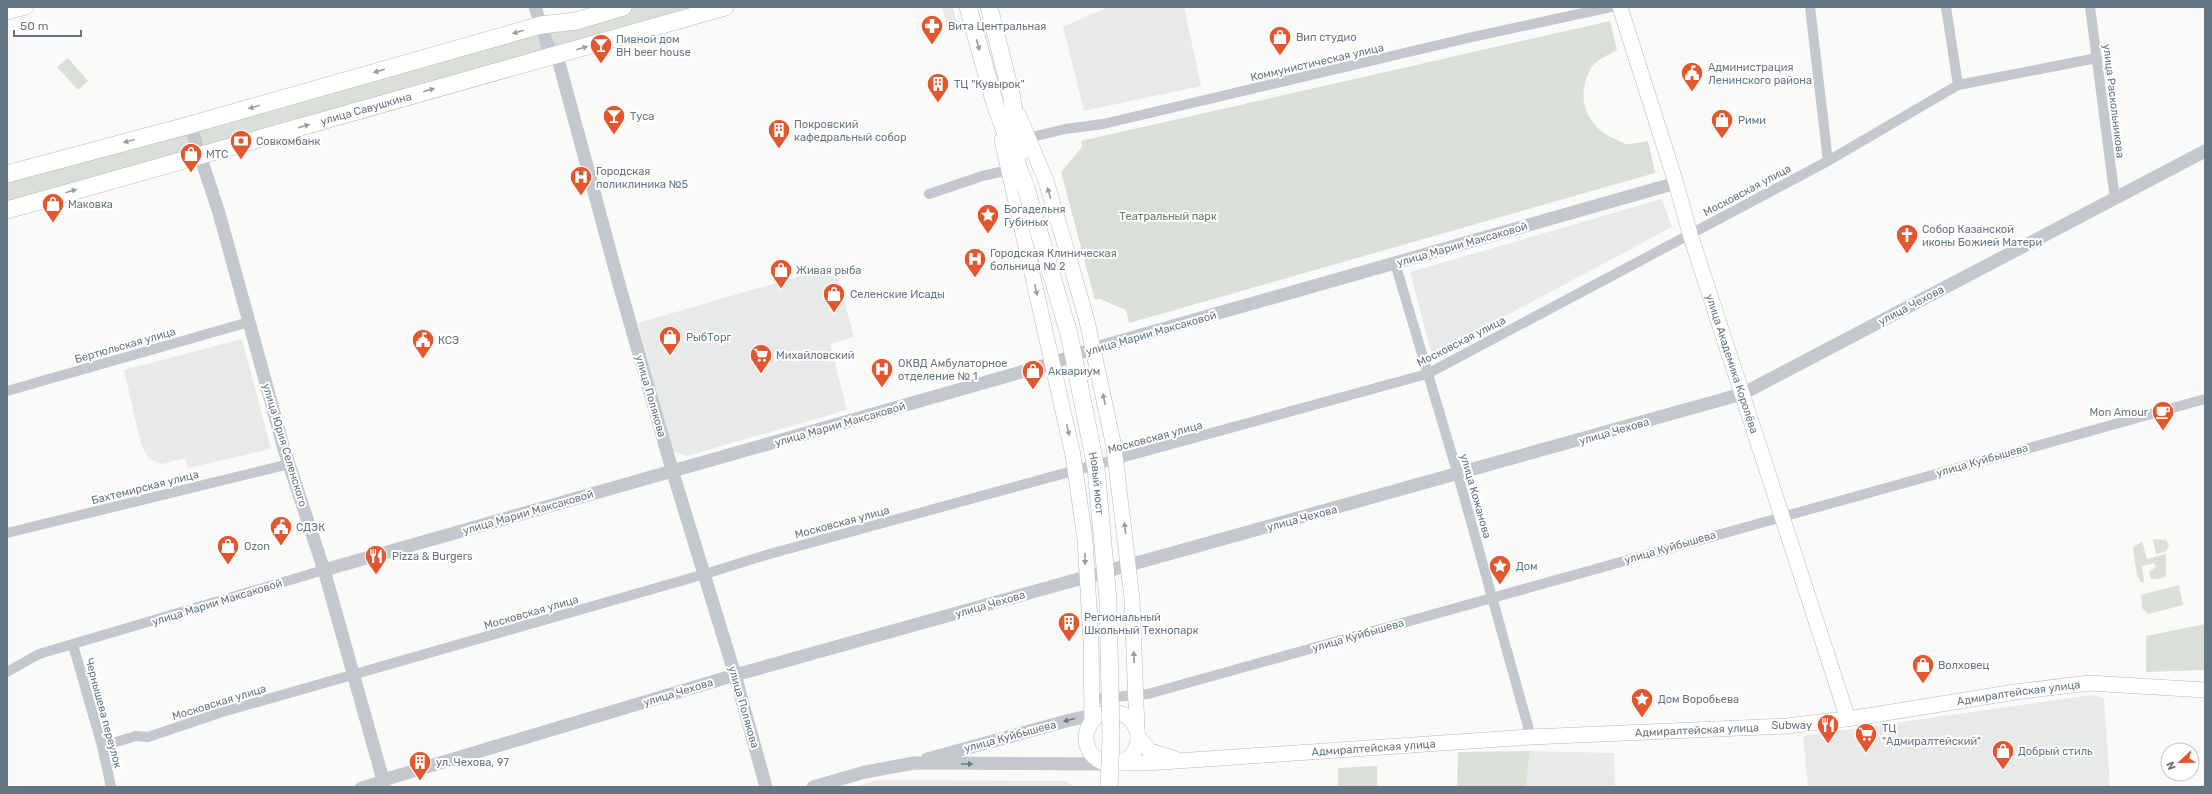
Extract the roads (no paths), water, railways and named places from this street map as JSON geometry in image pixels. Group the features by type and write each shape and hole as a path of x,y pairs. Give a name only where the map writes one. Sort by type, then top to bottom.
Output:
{"highway":[{"path":"7,174 190,125 541,25 576,21 623,7"},
{"name":"улица Савушкина","path":"7,210 725,7"},
{"path":"968,7 995,104 1026,188"},
{"path":"989,7 1012,98 1026,188"},
{"name":"Новый мост","path":"1026,188 1069,334 1096,468 1108,600 1111,737 1108,787"}],"main road":[{"path":"7,12 26,7"},
{"name":"улица Академика Королёва","path":"1620,7 1676,183 1690,234 1848,719"},
{"path":"1012,98 1046,181 1067,251 1092,349 1116,460 1128,566 1136,696 1137,746 1133,754 1114,764"},
{"path":"995,104 1074,455 1085,539 1086,577 1091,641 1092,718 1086,736 1086,745 1095,758 1114,764 1147,763 1186,759"},
{"name":"Адмиралтейская улица","path":"1186,759 1531,737 1787,726 1848,719 2015,692 2089,683 2205,690"},
{"path":"1092,718 1107,712 1124,715 1134,724 1137,734 1150,751 1168,757 1186,759"}],"street":[{"name":"улица Полякова","path":"535,7 553,56 559,63 619,284 673,473 735,675 766,787"},
{"name":"Коммунистическая улица","path":"1028,138 1065,129 1103,124 1468,38 1611,7"},
{"path":"1810,7 1828,161"},
{"path":"1946,7 1958,85"},
{"name":"улица Раскольникова","path":"2090,7 2115,199"},
{"name":"Московская улица","path":"102,746 136,736 148,737 219,713 705,574 766,555 1427,374 1828,161 1958,85 2096,58"},
{"name":"улица Юрия Селенского","path":"190,125 219,213 289,464 324,570 384,784"},
{"name":"улица Чехова","path":"360,787 384,784 735,675 1458,475 1742,394 2115,199 2205,150"},
{"path":"929,194 982,176 1009,170"},
{"name":"улица Марии Максаковой","path":"7,672 39,654 324,570 622,485 673,473 755,448 1053,363 1092,349 1676,183"},
{"name":"улица Кожанова","path":"1395,263 1458,475 1531,737"},
{"name":"Бертюльская улица","path":"7,391 249,322"},
{"name":"улица Куйбышева","path":"1091,698 1136,696 2205,399"},
{"name":"Бахтемирская улица","path":"7,533 289,464"},
{"name":"Чернышева переулок","path":"73,645 102,746 111,787"},
{"name":"улица Куйбышева","path":"914,763 1092,718"},
{"path":"813,787 865,772 914,763 1114,764"}],"place":[{"name":"Вита Центральная","path":"932,46"},
{"name":"Вип студио","path":"1280,56"},
{"name":"Пивной дом BH beer house","path":"601,64"},
{"name":"Администрация Ленинского района","path":"1692,92"},
{"name":"ТЦ \"Кувырок\"","path":"938,104"},
{"name":"Туса","path":"614,136"},
{"name":"Рими","path":"1722,140"},
{"name":"Покровский кафедральный собор","path":"779,150"},
{"name":"Совкомбанк","path":"241,160"},
{"name":"МТС","path":"191,174"},
{"name":"Городская поликлиника №5","path":"581,196"},
{"name":"Маковка","path":"53,224"},
{"name":"Богадельня Губиных","path":"988,234"},
{"name":"Собор Казанской иконы Божией Матери","path":"1907,254"},
{"name":"Городская Клиническая больница № 2","path":"975,278"},
{"name":"Живая рыба","path":"781,290"},
{"name":"Селенские Исады","path":"834,314"},
{"name":"РыбТорг","path":"670,356"},
{"name":"КСЭ","path":"423,360"},
{"name":"Михайловский","path":"761,374"},
{"name":"ОКВД Амбулаторное отделение № 1","path":"882,388"},
{"name":"Аквариум","path":"1033,390"},
{"name":"Mon Amour","path":"2163,432"},
{"name":"СДЭК","path":"281,546"},
{"name":"Ozon","path":"228,566"},
{"name":"Pizza & Burgers","path":"376,576"},
{"name":"Дом","path":"1500,586"},
{"name":"Региональный Школьный Технопарк","path":"1069,642"},
{"name":"Волховец","path":"1923,684"},
{"name":"Дом Воробьева","path":"1642,718"},
{"name":"Subway","path":"1828,744"},
{"name":"ТЦ \"Адмиралтейский\"","path":"1866,754"},
{"name":"Добрый стиль","path":"2003,770"},
{"name":"ул. Чехова, 97","path":"420,782"}],"park label":[{"name":"Театральный парк","path":"1168,216"}]}
